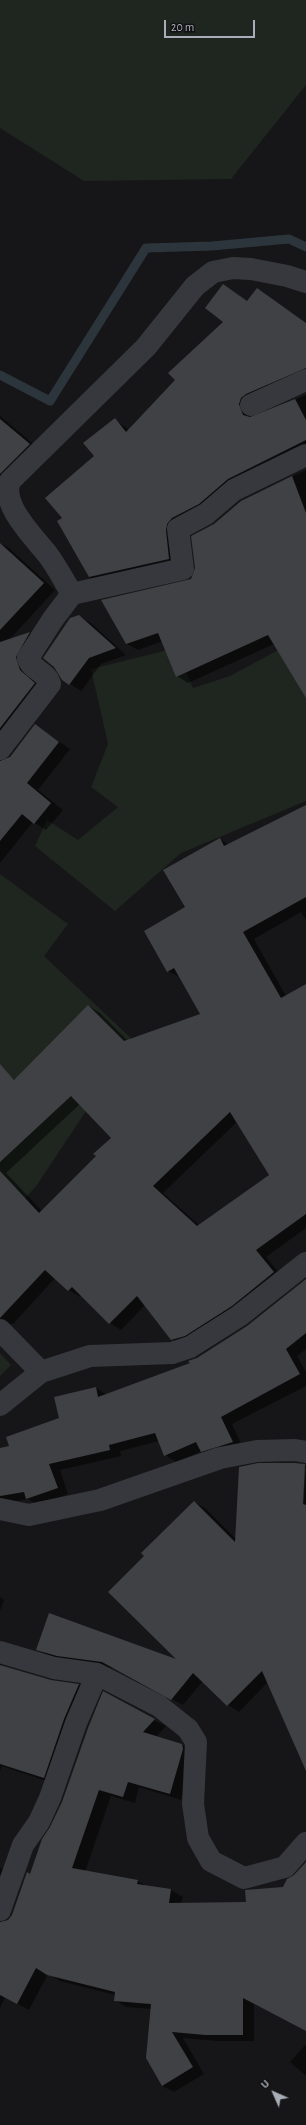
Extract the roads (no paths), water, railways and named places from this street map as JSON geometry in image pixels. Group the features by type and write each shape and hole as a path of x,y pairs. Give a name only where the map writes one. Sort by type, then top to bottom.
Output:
{"street":[{"path":"72,594 48,555 28,533 10,507 6,494 7,485 146,347 195,286 212,272 233,268 251,269 287,276 306,282"},
{"path":"251,405 306,380"},
{"path":"0,749 50,684 48,678 30,664 28,658 53,618 72,594 183,569 178,529 206,514 234,490 306,455"},
{"path":"0,1405 41,1372 90,1356 172,1353 190,1347 239,1316 306,1263"},
{"path":"0,1330 41,1372"},
{"path":"0,1510 29,1515 100,1500 220,1458 257,1451 295,1450 306,1452"},
{"path":"0,1652 54,1668 97,1674 159,1706 188,1729 194,1736 196,1742 193,1804 198,1838 212,1861 244,1878 285,1867 306,1843"},
{"path":"0,1910 23,1844 39,1822 50,1798 76,1723 97,1674"}],"waterway":[{"path":"0,375 50,401 146,248 212,246 289,239 306,247"}]}
